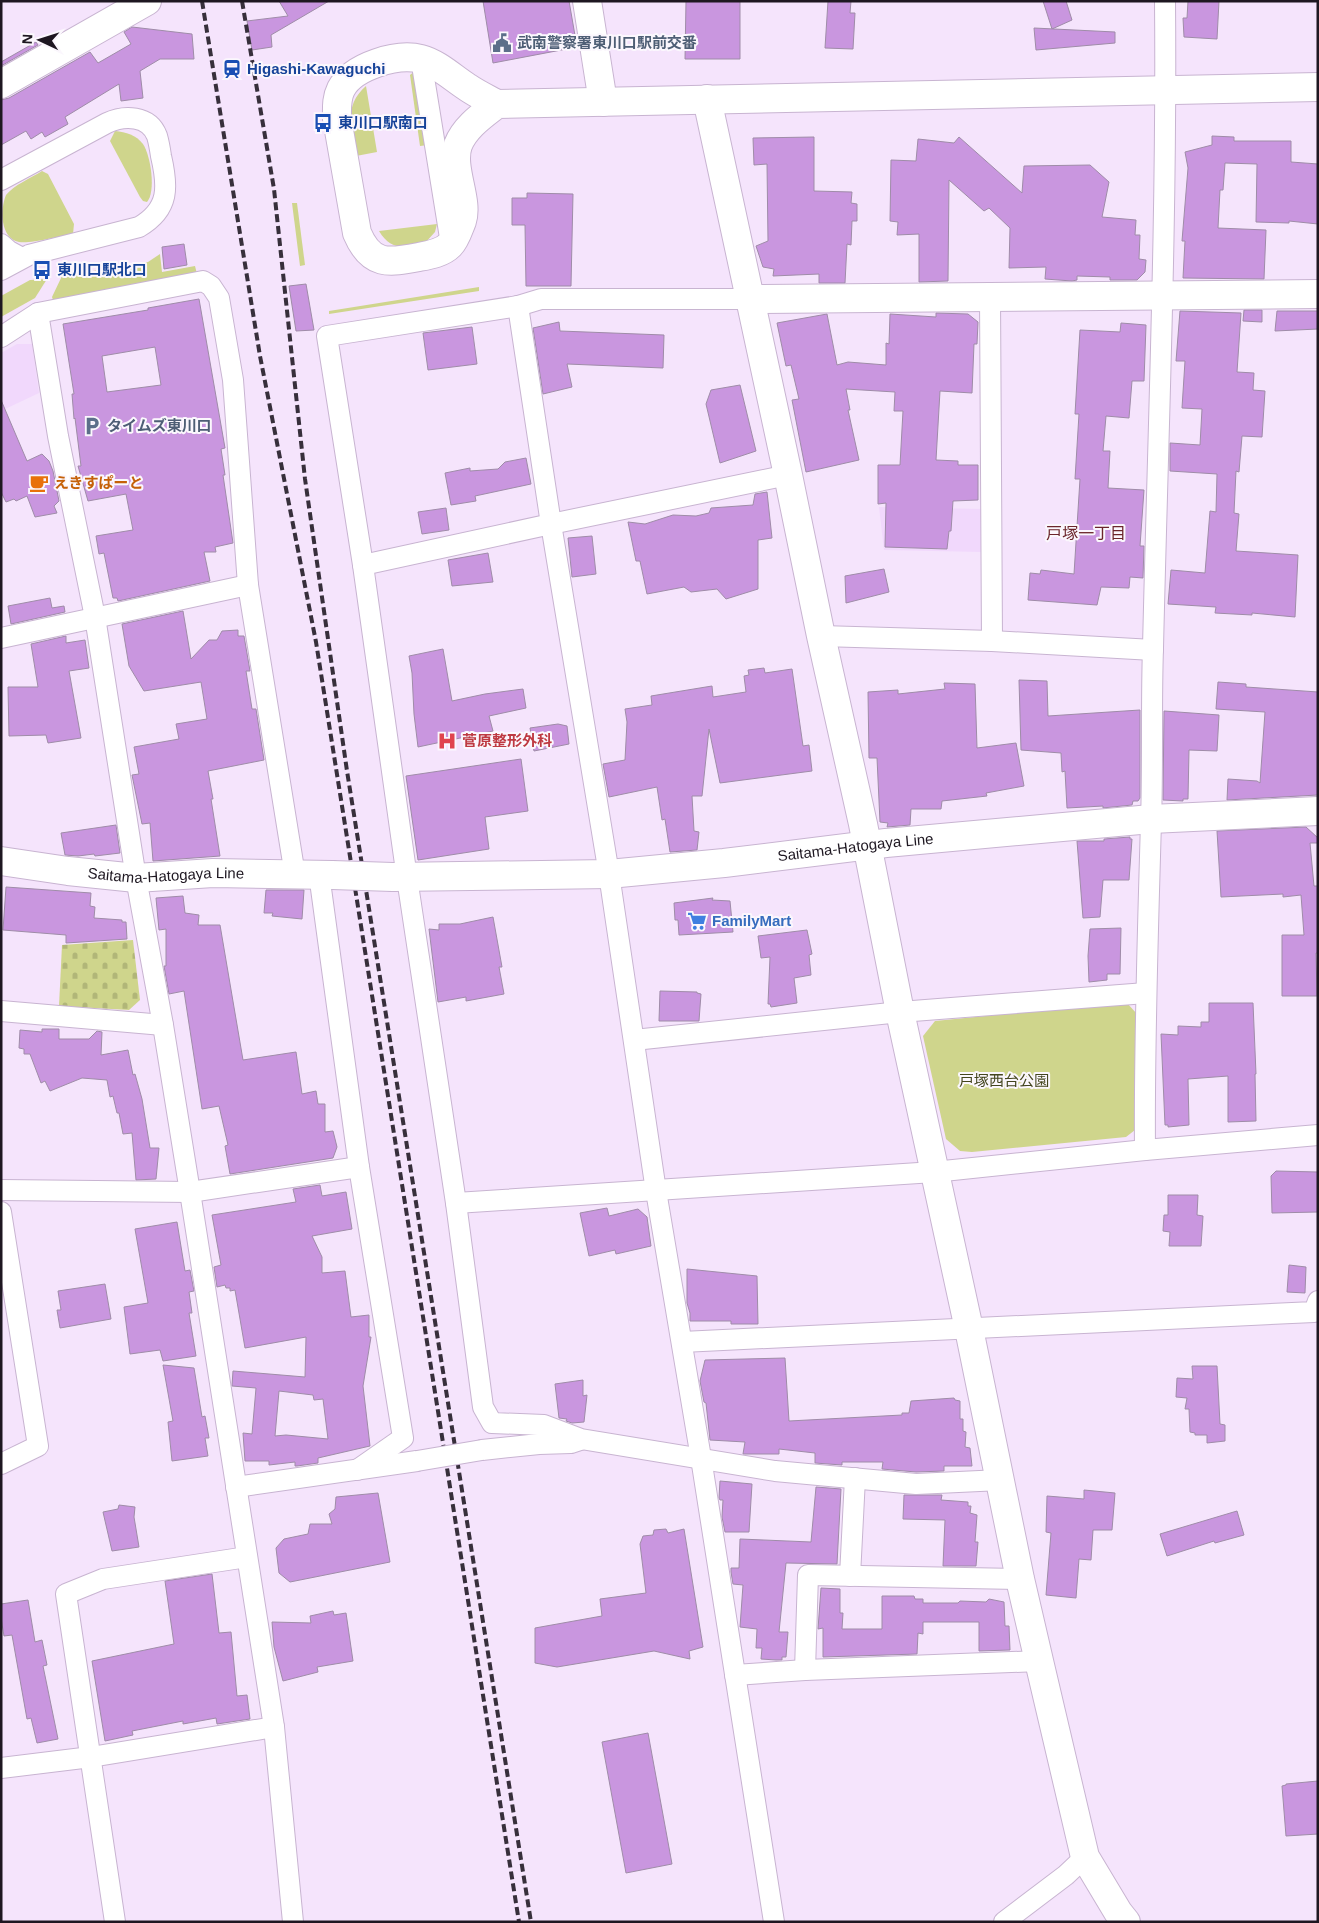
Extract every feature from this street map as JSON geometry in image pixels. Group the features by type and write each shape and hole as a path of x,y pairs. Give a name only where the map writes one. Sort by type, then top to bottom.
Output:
{"street":[{"path":"2,82 147,1"},
{"path":"586,1 603,102"},
{"path":"1145,1150 1146,993 1153,650 1163,296 1166,90 1165,1"},
{"path":"498,104 477,120 462,138 458,147 456,162 463,218 451,244 437,254 392,262 372,255 363,247 357,233 337,119 337,101 342,87 352,75 368,66 387,60 421,59 469,89 498,104 1318,87"},
{"path":"421,59 451,244"},
{"path":"707,99 821,636 868,844 900,1012 1001,1480 1020,1579 1085,1858 1126,1922"},
{"path":"1,180 107,123 119,118 131,118 142,120 151,127 156,136 166,186 160,206 149,221 134,229 22,258 1,270"},
{"path":"1,244 22,258"},
{"path":"1,337 38,313 203,281 211,286 220,298 233,380 248,585 316,875 359,1167 403,1438 357,1470"},
{"path":"1001,1480 916,1484 774,1471 581,1439 544,1426 492,1423 483,1407 456,1203 400,877 363,565 327,336 518,306 541,299 1318,294"},
{"path":"990,297 992,642"},
{"path":"518,306 551,524 609,874 656,1191 701,1458 774,1922"},
{"path":"38,313 58,436 95,617 136,878 163,1025 190,1192 274,1727 292,1922"},
{"path":"363,565 788,475"},
{"path":"1,638 248,585"},
{"path":"821,636 1153,650"},
{"name":"Saitama-Hatogaya Line","path":"1,861 68,871 136,878 214,873 400,877 609,874 724,863 868,844 1151,819 1318,811"},
{"path":"634,1040 900,1012 1146,993"},
{"path":"1,1012 163,1025"},
{"path":"456,1203 934,1172 1145,1150 1318,1135"},
{"path":"1,1190 190,1192 359,1167"},
{"path":"1,1212 8,1299 38,1446 1,1464"},
{"path":"682,1342 1314,1312 1318,1301"},
{"path":"236,1487 417,1462 482,1450 539,1444 571,1444 581,1439"},
{"path":"850,1576 855,1478"},
{"path":"115,1922 66,1594 103,1578 247,1557"},
{"path":"805,1670 808,1575 1020,1579"},
{"path":"735,1676 805,1670 1039,1661"},
{"path":"1,1768 91,1758 274,1727"},
{"path":"1004,1922 1066,1875 1085,1858"}],"shaded area":[{"path":"17,344 32,344 39,393 1,411 1,353"},
{"path":"879,507 983,509 982,552 884,550"}],"green space":[{"path":"416,70 428,145 420,146 410,75"},
{"path":"366,86 377,152 356,156 351,127 351,110 359,94"},
{"path":"115,131 134,136 143,144 146,150 152,182 150,197 147,202 143,201 140,197 110,141"},
{"path":"42,171 48,174 74,224 73,234 37,241 19,242 8,235 5,229 2,215 4,201 6,195 13,188"},
{"path":"292,203 297,203 305,265 300,266"},
{"path":"437,224 435,232 425,243 411,246 394,245 384,238 379,231"},
{"path":"160,254 162,272 195,266 197,274 53,300 52,297 62,276 148,262"},
{"path":"47,279 35,298 1,317 1,296 30,280"},
{"path":"479,287 479,291 329,314 329,311"},
{"path":"133,940 140,1000 129,1010 59,1006 62,945"},
{"name":"戸塚西台公園","path":"1126,1002 1138,1015 1135,1130 1126,1137 972,1152 960,1151 946,1139 923,1036 935,1021"}],"building":[{"path":"279,1 329,1 271,35 272,47 252,50 247,21 288,16"},
{"path":"483,1 569,1 577,47 493,63"},
{"path":"686,1 740,1 740,59 685,59"},
{"path":"828,1 851,1 850,13 855,13 853,49 825,48"},
{"path":"1043,1 1066,1 1072,20 1052,29"},
{"path":"1188,1 1219,1 1217,39 1184,37 1183,18 1187,18"},
{"path":"132,27 192,34 194,59 160,59 140,71 143,98 121,101 119,84 65,117 68,124 45,137 42,132 31,139 26,131 1,145 1,100 9,98 90,52 98,63 131,44 124,32"},
{"path":"1034,28 1115,32 1115,43 1036,50"},
{"path":"36,42 38,45 1,66 1,62"},
{"path":"1212,136 1234,137 1234,141 1291,141 1291,162 1318,164 1318,224 1289,221 1289,223 1256,222 1257,164 1225,163 1223,190 1220,190 1218,228 1266,230 1264,279 1183,278 1185,241 1182,241 1188,168 1185,152 1212,145"},
{"path":"814,137 814,191 852,192 851,203 857,204 857,221 852,221 851,245 847,244 845,283 819,283 819,274 773,276 774,269 763,267 756,246 768,241 767,164 754,165 753,138"},
{"path":"959,137 1022,193 1024,166 1090,165 1109,182 1102,217 1136,220 1135,235 1140,235 1139,259 1146,260 1145,272 1137,280 1110,280 1110,277 1077,276 1077,280 1072,281 1045,279 1046,267 1009,268 1010,228 989,208 984,211 949,180 948,281 919,282 919,234 897,235 898,222 890,221 891,160 916,161 918,139 954,143"},
{"path":"527,193 573,194 571,286 526,286 525,225 512,225 512,198 527,198"},
{"path":"184,244 187,265 164,269 162,247"},
{"path":"306,284 314,330 296,331 289,286"},
{"path":"199,299 225,448 221,449 225,475 223,475 233,543 215,547 216,552 204,552 210,581 118,601 117,598 113,598 104,553 99,554 96,536 133,530 126,494 88,501 78,466 81,466 74,419 72,394 74,394 63,324 148,310 148,308","holes":["155,347 161,385 107,392 102,356"]},
{"path":"1244,310 1262,310 1262,322 1243,321"},
{"path":"1180,311 1241,313 1237,372 1254,373 1253,390 1265,391 1262,437 1242,436 1239,472 1236,471 1234,513 1239,514 1236,551 1298,555 1295,617 1252,613 1252,615 1215,613 1216,607 1168,604 1171,570 1205,573 1210,511 1216,512 1217,474 1170,471 1170,443 1200,445 1202,409 1182,408 1185,361 1176,361"},
{"path":"1277,311 1318,311 1318,329 1275,331"},
{"path":"936,313 968,314 978,322 977,344 974,344 972,393 940,391 936,460 958,461 958,465 978,465 978,500 953,501 951,531 949,531 947,549 885,547 886,503 878,504 878,465 900,465 903,411 894,411 895,392 846,389 850,410 848,410 859,460 806,472 792,400 799,399 791,365 786,366 777,323 827,314 837,365 848,362 886,365 886,343 889,344 890,314 936,317"},
{"path":"559,322 560,331 664,335 663,368 567,364 572,387 543,394 533,328"},
{"path":"1121,323 1146,325 1144,381 1132,381 1129,418 1106,416 1103,451 1110,451 1108,488 1144,490 1140,546 1144,546 1143,578 1130,577 1129,588 1101,587 1097,605 1028,600 1030,573 1040,574 1041,570 1074,574 1080,479 1075,479 1079,414 1075,414 1080,330 1120,332"},
{"path":"472,327 477,364 428,370 423,333"},
{"path":"740,385 756,451 720,463 706,404 711,390"},
{"path":"1,400 27,461 42,454 49,461 59,501 54,506 57,513 35,517 27,496 16,501 14,499 6,502 1,492"},
{"path":"526,458 531,484 475,496 476,501 451,505 445,473 470,468 470,471 498,469 505,462"},
{"path":"767,492 772,538 758,540 758,589 726,599 717,589 691,592 684,587 647,594 640,561 636,561 628,522 645,524 673,515 696,516 709,513 711,508 753,505 755,494"},
{"path":"446,508 449,530 422,534 418,512"},
{"path":"592,536 596,574 572,577 568,538"},
{"path":"488,553 493,582 452,586 448,560"},
{"path":"884,569 889,592 846,603 845,576"},
{"path":"50,598 52,608 64,606 65,612 11,624 8,606"},
{"path":"183,611 191,659 209,640 217,640 222,631 238,630 238,636 244,636 250,671 246,671 252,709 256,709 264,760 208,771 220,856 153,861 150,823 142,824 132,775 139,774 134,747 179,739 176,724 207,719 201,682 144,691 129,666 122,624"},
{"path":"66,636 66,643 85,640 89,668 69,671 81,738 48,743 46,735 9,736 8,687 38,687 31,644"},
{"path":"443,649 452,701 523,689 526,708 489,716 493,731 418,747 409,656"},
{"path":"764,668 765,673 792,669 803,746 809,745 812,771 720,783 709,729 702,796 692,796 694,831 699,832 697,850 670,852 665,819 662,820 657,787 609,797 603,764 625,760 627,722 625,709 652,705 651,696 712,686 713,697 746,692 744,676 749,675 748,670"},
{"path":"1019,680 1047,681 1048,716 1140,710 1140,798 1138,801 1133,801 1132,805 1103,808 1103,806 1067,808 1065,771 1062,772 1061,753 1021,750"},
{"path":"1218,682 1246,684 1246,687 1318,692 1318,795 1227,800 1228,779 1257,781 1260,783 1265,712 1216,709"},
{"path":"944,683 975,684 977,748 1016,743 1024,786 986,793 987,796 942,801 941,809 911,809 910,825 887,827 888,823 880,822 877,758 869,758 868,692 898,690 898,694 945,689"},
{"path":"1164,711 1219,715 1217,751 1189,750 1188,799 1183,799 1183,801 1163,800"},
{"path":"558,724 567,726 569,744 534,751 530,728"},
{"path":"521,759 528,811 485,817 489,849 418,860 406,776"},
{"path":"116,825 120,853 95,856 94,854 65,855 61,833"},
{"path":"1306,827 1318,838 1318,843 1310,843 1314,886 1318,886 1317,996 1282,996 1282,935 1304,935 1301,895 1283,897 1283,894 1221,897 1217,831"},
{"path":"1130,837 1132,839 1129,880 1103,880 1100,917 1083,918 1077,841 1104,841 1104,839"},
{"path":"6,887 91,893 90,906 95,907 94,918 126,922 127,939 66,943 66,935 3,930"},
{"path":"266,890 304,890 302,919 272,916 273,913 264,913"},
{"path":"183,896 185,913 199,915 198,925 220,925 243,1060 296,1052 302,1094 316,1091 318,1104 325,1104 325,1132 333,1131 337,1147 333,1158 230,1174 225,1146 228,1145 219,1106 202,1109 184,991 169,994 164,966 166,966 166,929 159,930 156,898"},
{"path":"713,898 712,900 730,901 733,932 679,935 678,920 675,920 674,903"},
{"path":"493,917 502,967 499,967 504,994 466,1001 466,997 438,1002 429,929 439,930 439,924 460,924"},
{"path":"1121,928 1120,974 1107,974 1107,980 1089,982 1090,929"},
{"path":"807,930 812,954 809,955 811,975 794,978 797,1003 771,1007 768,1004 770,957 761,958 758,936"},
{"path":"660,991 697,992 701,994 699,1021 659,1021"},
{"path":"1209,1003 1253,1003 1256,1121 1228,1122 1228,1076 1188,1079 1189,1125 1168,1127 1168,1125 1165,1125 1161,1034 1178,1035 1178,1026 1201,1027 1201,1022 1209,1022"},
{"path":"42,1029 59,1029 59,1039 89,1039 97,1031 102,1032 101,1055 128,1050 133,1075 135,1074 142,1099 150,1148 159,1148 156,1179 136,1180 132,1133 123,1134 119,1113 117,1113 113,1096 110,1097 107,1080 82,1078 50,1091 45,1081 41,1083 30,1054 24,1054 24,1049 19,1048 20,1030 42,1032"},
{"path":"1276,1171 1318,1172 1318,1212 1272,1213 1271,1176"},
{"path":"320,1185 322,1196 346,1192 352,1229 312,1236 322,1257 322,1273 345,1271 351,1317 369,1315 369,1337 371,1337 363,1386 370,1446 318,1458 318,1463 297,1466 295,1466 295,1462 269,1465 269,1461 245,1461 243,1433 252,1434 256,1388 232,1386 233,1371 305,1377 306,1337 245,1348 235,1290 230,1291 230,1288 226,1288 225,1285 217,1287 214,1267 221,1265 212,1215 296,1202 293,1189","holes":["279,1391 313,1395 314,1400 323,1399 328,1439 286,1435 275,1436"]},
{"path":"1168,1195 1198,1195 1197,1215 1203,1216 1201,1246 1169,1246 1170,1232 1163,1231 1164,1215 1168,1215"},
{"path":"607,1208 609,1216 638,1209 647,1217 651,1246 616,1254 615,1250 589,1256 580,1213"},
{"path":"177,1222 185,1271 190,1270 194,1291 189,1292 192,1313 189,1313 196,1356 163,1361 160,1350 130,1354 124,1307 148,1303 135,1229"},
{"path":"1289,1265 1306,1267 1305,1293 1287,1292"},
{"path":"687,1269 757,1276 758,1324 731,1324 731,1321 690,1321 687,1303"},
{"path":"105,1284 111,1319 60,1328 57,1310 61,1310 58,1291"},
{"path":"785,1358 789,1421 902,1415 902,1413 909,1413 911,1401 954,1398 960,1401 960,1419 963,1419 963,1431 966,1432 965,1447 970,1448 972,1466 944,1466 944,1471 916,1472 882,1469 883,1462 842,1462 842,1465 815,1463 815,1453 779,1449 779,1454 743,1454 745,1442 710,1440 706,1403 704,1402 700,1381 705,1360"},
{"path":"163,1365 194,1368 202,1417 205,1416 209,1438 205,1438 208,1456 172,1461 168,1422 173,1421"},
{"path":"1192,1366 1217,1366 1220,1424 1225,1425 1225,1441 1207,1443 1207,1435 1195,1435 1195,1433 1190,1432 1189,1409 1185,1409 1187,1398 1176,1397 1177,1378 1193,1379"},
{"path":"583,1380 583,1396 587,1395 584,1422 572,1423 566,1421 567,1419 559,1418 555,1384"},
{"path":"720,1481 752,1484 749,1532 725,1532 722,1517 723,1500 719,1498"},
{"path":"816,1487 841,1489 837,1564 786,1563 779,1632 788,1632 786,1657 782,1657 782,1660 761,1659 762,1648 756,1648 757,1629 740,1627 743,1585 733,1584 731,1568 739,1568 740,1539 811,1542"},
{"path":"1084,1490 1115,1493 1112,1530 1093,1530 1091,1560 1079,1559 1076,1598 1046,1595 1051,1533 1046,1532 1047,1496 1084,1499"},
{"path":"378,1493 390,1562 290,1582 279,1573 276,1548 284,1539 308,1534 310,1524 332,1524 329,1514 335,1509 336,1497"},
{"path":"904,1495 942,1495 941,1500 968,1502 968,1506 971,1506 970,1513 977,1515 975,1542 978,1542 976,1566 943,1566 945,1520 903,1519"},
{"path":"119,1505 135,1507 134,1517 139,1547 112,1551 103,1512 118,1509"},
{"path":"1237,1511 1244,1535 1215,1543 1214,1541 1167,1556 1160,1534"},
{"path":"666,1529 668,1533 684,1529 703,1647 689,1651 690,1659 654,1651 557,1667 535,1663 535,1628 602,1616 600,1599 646,1593 640,1544 643,1536 653,1535 654,1530"},
{"path":"212,1574 219,1633 231,1632 237,1696 247,1695 250,1719 217,1724 216,1718 183,1724 183,1721 132,1731 133,1735 105,1741 92,1661 174,1644 165,1581"},
{"path":"821,1588 840,1589 840,1613 843,1613 842,1629 882,1629 882,1596 914,1596 915,1599 923,1599 923,1603 986,1602 989,1599 1004,1602 1005,1626 1009,1626 1010,1650 979,1651 979,1622 923,1622 923,1634 918,1633 917,1654 823,1657 823,1628 818,1629"},
{"path":"28,1600 35,1642 42,1640 47,1665 43,1666 58,1739 37,1743 31,1718 27,1719 12,1635 4,1636 1,1618 1,1604"},
{"path":"333,1611 334,1615 346,1613 353,1661 317,1667 318,1672 283,1681 274,1647 272,1622 311,1623 310,1616"},
{"path":"648,1733 672,1864 626,1873 602,1742"},
{"path":"1318,1781 1318,1834 1286,1836 1282,1786"}],"railway":[{"path":"202,1 260,356 316,642 519,1922"},
{"path":"242,1 274,189 305,479 347,771 531,1922"}],"place":[{"name":"武南警察署東川口駅前交番","path":"502,43"},
{"name":"Higashi-Kawaguchi","path":"232,69"},
{"name":"東川口駅南口","path":"323,123"},
{"name":"東川口駅北口","path":"42,270"},
{"name":"タイムズ東川口","path":"92,426"},
{"name":"えきすぱーと","path":"39,483"},
{"name":"菅原整形外科","path":"447,741"},
{"name":"FamilyMart","path":"697,921"}],"district":[{"name":"戸塚一丁目","path":"1086,533"}]}
